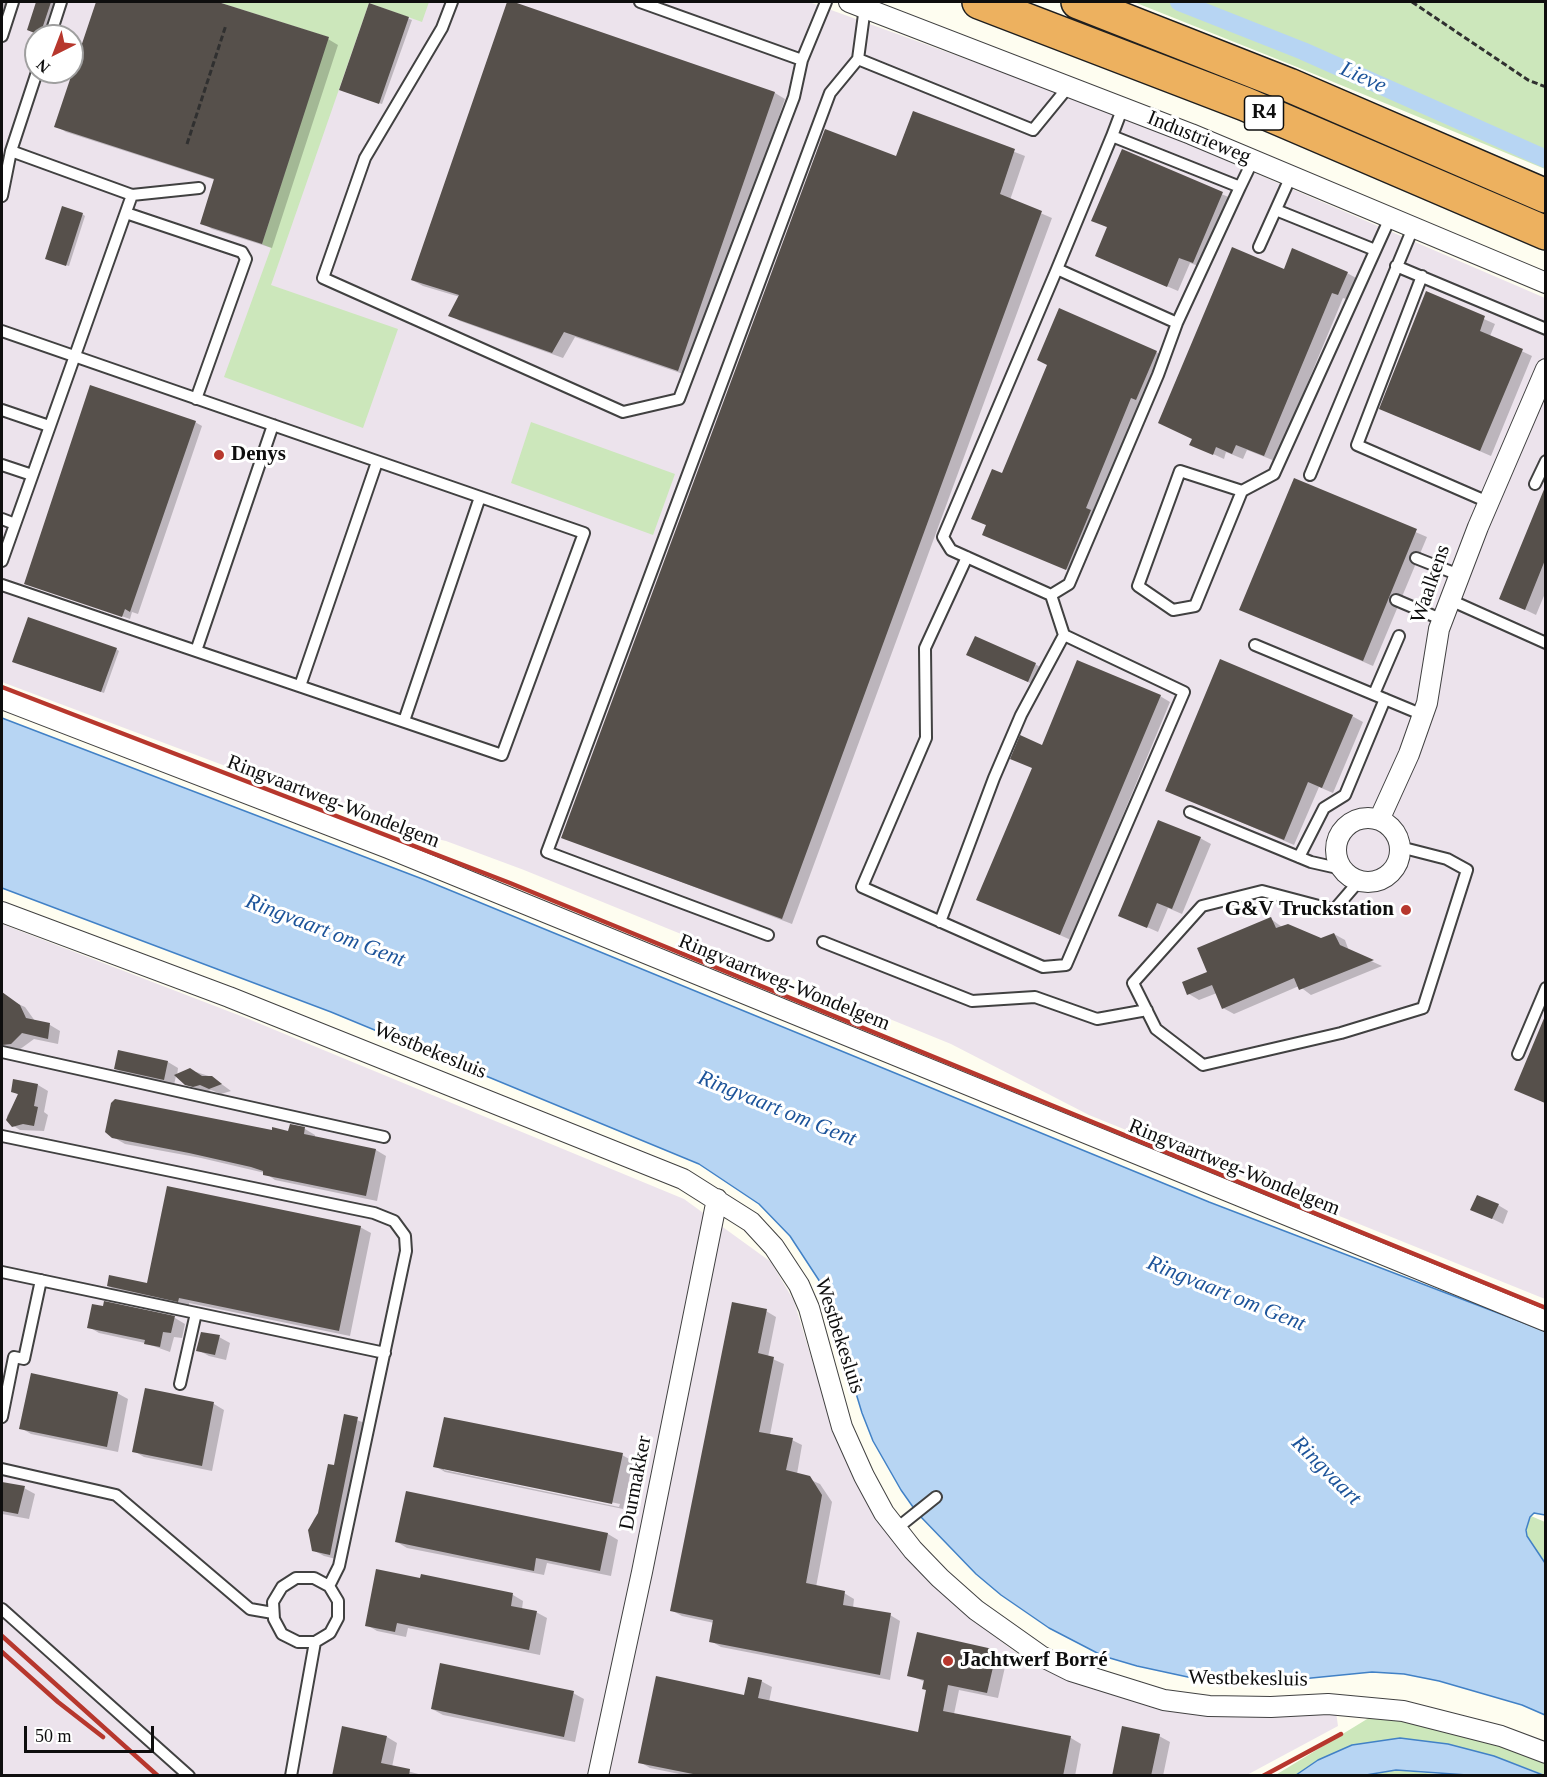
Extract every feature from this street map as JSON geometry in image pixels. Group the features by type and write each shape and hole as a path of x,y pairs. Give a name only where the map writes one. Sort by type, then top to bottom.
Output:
{"highway":[{"name":"R4","path":"979,2 1245,104 1545,233"},
{"name":"R4","path":"1078,2 1289,85 1545,196"}],"street":[{"name":"Industrieweg","path":"857,4 1253,160 1545,283"},
{"name":"Waalkens","path":"1379,820 1409,754 1423,715 1443,620 1450,600 1488,502 1545,369"},
{"name":"Ringvaartweg-Wondelgem","path":"2,699 399,853 1545,1321"},
{"path":"1363,818 1379,820 1392,828 1400,847 1400,857 1389,875 1380,880 1359,881 1342,869 1336,849 1344,829 1363,818"},
{"name":"Westbekesluis","path":"2,912 229,996 683,1179 752,1222 784,1260 799,1285 809,1308 842,1427 864,1476 896,1529 940,1578 1014,1639 1041,1656 1071,1671 1164,1700 1209,1706 1271,1707 1328,1704 1403,1711 1501,1736 1545,1753"},
{"name":"Durmakker","path":"598,1776 642,1572 717,1199"}],"lane":[{"path":"2,36 13,2"},
{"path":"54,24 61,2"},
{"path":"452,2 442,28 366,158 323,278 623,412 679,399 794,97 802,60 826,2"},
{"path":"640,2 802,60"},
{"path":"768,935 547,852 830,93 858,59 857,4"},
{"path":"858,59 1033,130 1069,86"},
{"path":"2,196 11,150 34,84"},
{"path":"940,922 1012,736 1064,635 1051,595 951,550 943,537 1057,270 1122,107"},
{"path":"1112,136 1240,187"},
{"path":"11,150 132,195 199,188"},
{"path":"1051,595 1069,584 1158,375 1177,323 1253,160"},
{"path":"1259,247 1291,176"},
{"path":"2,561 132,195"},
{"path":"1276,210 1375,250"},
{"path":"126,213 242,252 246,259 196,399"},
{"path":"1242,491 1180,471 1138,586 1173,610 1195,606 1242,491 1274,474 1390,218"},
{"path":"1310,475 1413,228"},
{"path":"1396,266 1545,329"},
{"path":"1057,270 1177,323"},
{"path":"1422,276 1357,445 1488,502"},
{"path":"2,331 584,533 502,755 2,585"},
{"path":"2,411 49,426"},
{"path":"196,651 273,425"},
{"path":"1535,484 1545,461"},
{"path":"300,686 377,462"},
{"path":"2,465 32,476"},
{"path":"404,722 480,497"},
{"path":"2,519 15,524"},
{"path":"967,557 925,648 926,738 862,887 1043,967 1066,965 1184,692 1064,635"},
{"path":"1416,558 1460,575"},
{"path":"1396,600 1443,620"},
{"path":"1450,600 1545,643"},
{"path":"1374,694 1399,636"},
{"path":"1255,645 1423,715"},
{"path":"1299,857 1324,808 1345,795 1385,699"},
{"path":"1190,812 1299,857 1342,869"},
{"path":"1359,881 1334,910 1262,891 1202,906 1133,983 1156,1029 1203,1065 1341,1034 1423,1008 1467,870 1447,859 1400,847"},
{"path":"823,942 972,1001 1035,997 1097,1019 1147,1010"},
{"path":"1518,1054 1545,988"},
{"path":"2,1052 384,1137"},
{"path":"2,1136 374,1213 394,1221 405,1236 406,1251 339,1566 329,1586"},
{"path":"2,1272 385,1353"},
{"path":"2,1417 14,1357 24,1359 41,1280"},
{"path":"180,1384 196,1313"},
{"path":"2,1469 116,1495 250,1609 273,1613"},
{"path":"896,1529 936,1497"},
{"path":"296,1578 314,1578 329,1586 338,1601 338,1618 330,1633 315,1642 298,1642 282,1634 273,1613 273,1602 282,1587 296,1578"},
{"path":"2,1609 189,1776"},
{"path":"291,1776 315,1642"}],"path":[{"path":"1412,2 1528,80 1545,87"},
{"path":"187,144 226,25"}],"shaded area":[{"path":"2,2 809,2 1118,114 1545,298 1545,1299 1089,1115 951,1044 524,870 446,841 393,829 2,682"},
{"path":"2,924 246,1018 684,1199 771,1262 794,1301 823,1396 852,1469 880,1524 921,1572 967,1616 1022,1657 1073,1681 1136,1702 1170,1709 1336,1712 1338,1726 1245,1776 2,1775"}],"green space":[{"path":"218,2 429,2 422,22 369,3 271,285 398,329 363,428 224,377 271,248 262,244 328,37"},
{"path":"1134,2 1545,2 1545,169 1297,67"},
{"path":"531,422 675,474 653,535 511,483"},
{"path":"1531,1516 1545,1522 1545,1563 1527,1536 1527,1524"},
{"path":"1372,1716 1430,1723 1530,1755 1545,1762 1545,1775 1494,1756 1448,1744 1400,1738 1318,1760 1296,1775 1274,1776"},
{"path":"1396,1770 1435,1774 1467,1775 1366,1776"}],"water":[{"path":"2,718 425,880 1209,1202 1545,1331 1545,1515 1534,1513 1530,1517 1526,1530 1527,1536 1545,1563 1545,1715 1522,1705 1439,1681 1404,1674 1372,1672 1271,1682 1231,1683 1197,1679 1103,1656 1049,1628 1001,1595 976,1574 920,1516 939,1502 934,1493 913,1507 901,1490 873,1441 862,1413 824,1288 790,1236 759,1204 699,1164 331,1012 2,888"},
{"path":"1400,1738 1448,1744 1494,1756 1543,1775 1467,1775 1396,1770 1366,1775 1296,1775 1318,1760 1352,1745"}],"building":[{"path":"36,2 51,2 44,24 29,24"},
{"path":"96,2 218,2 329,37 262,244 200,224 214,179 54,127 68,84 84,84 84,38"},
{"path":"507,2 514,2 775,92 678,371 564,332 552,353 448,316 459,295 411,280"},
{"path":"369,3 409,17 379,104 339,90"},
{"path":"913,111 1015,149 1000,194 1042,211 782,919 561,838 825,129 896,156"},
{"path":"1122,149 1223,192 1193,263 1179,258 1167,287 1095,256 1107,227 1091,221"},
{"path":"62,206 83,213 66,266 45,259"},
{"path":"1232,247 1284,269 1292,248 1348,272 1338,295 1332,293 1264,456 1236,445 1232,454 1216,447 1213,455 1189,445 1192,439 1158,423"},
{"path":"1426,291 1485,316 1480,331 1523,349 1480,451 1379,409"},
{"path":"1059,308 1157,351 1136,400 1131,398 1086,508 1091,510 1066,570 982,535 986,525 971,519 992,469 1002,473 1047,365 1037,360"},
{"path":"90,385 196,421 130,612 125,609 122,617 24,584"},
{"path":"1294,478 1417,529 1363,661 1239,610"},
{"path":"1545,487 1545,560 1525,610 1499,599"},
{"path":"28,617 117,648 101,692 12,662"},
{"path":"975,636 1036,663 1028,682 966,655"},
{"path":"1220,659 1353,715 1322,788 1308,782 1284,840 1165,791"},
{"path":"1077,660 1161,695 1060,935 976,900 1032,768 1010,759 1020,735 1042,745"},
{"path":"1158,820 1201,837 1172,909 1157,903 1147,928 1118,916"},
{"path":"1271,917 1276,928 1288,924 1321,938 1334,933 1340,945 1374,960 1299,990 1294,978 1222,1009 1212,985 1187,995 1182,982 1207,972 1197,948"},
{"path":"2,992 20,1005 26,1018 50,1023 48,1039 22,1033 11,1044 2,1045"},
{"path":"1545,1016 1545,1103 1514,1090"},
{"path":"118,1050 168,1061 164,1080 114,1069"},
{"path":"190,1068 202,1076 212,1076 222,1084 209,1089 200,1085 193,1087 185,1085 174,1075"},
{"path":"13,1079 38,1084 34,1106 38,1107 34,1126 23,1124 12,1127 6,1120 18,1094 11,1092"},
{"path":"115,1099 272,1130 272,1127 288,1131 290,1124 305,1127 304,1134 376,1149 366,1196 263,1175 263,1171 251,1167 112,1138 105,1132 111,1103"},
{"path":"167,1186 361,1226 339,1331 179,1298 178,1302 107,1286 109,1275 147,1283"},
{"path":"1477,1195 1499,1204 1492,1219 1470,1210"},
{"path":"104,1301 175,1316 171,1333 163,1332 160,1347 144,1344 145,1340 87,1328 92,1304 103,1306"},
{"path":"732,1302 767,1309 758,1353 774,1357 759,1432 793,1438 786,1470 810,1476 822,1495 806,1583 845,1591 843,1605 891,1613 880,1675 709,1642 713,1620 670,1611"},
{"path":"201,1332 220,1335 215,1355 196,1351"},
{"path":"31,1373 118,1392 107,1447 19,1429"},
{"path":"145,1388 214,1402 202,1466 132,1452"},
{"path":"344,1414 358,1417 330,1555 312,1551 308,1530 318,1513 328,1464 334,1465"},
{"path":"444,1417 623,1453 612,1504 433,1467"},
{"path":"2,1482 25,1486 18,1514 2,1511"},
{"path":"406,1491 608,1533 600,1571 536,1558 534,1571 395,1542"},
{"path":"376,1569 420,1578 421,1574 513,1593 511,1606 537,1611 529,1650 397,1623 395,1632 365,1626"},
{"path":"917,1632 997,1650 987,1693 948,1685 943,1711 1071,1736 1063,1776 703,1776 638,1763 656,1676 744,1695 748,1677 762,1680 758,1698 918,1732 926,1690 922,1689 924,1680 907,1676"},
{"path":"440,1663 574,1691 564,1737 431,1709"},
{"path":"342,1726 387,1736 381,1763 410,1769 409,1776 332,1776"},
{"path":"1122,1726 1160,1734 1151,1776 1112,1776"}],"waterway":[{"name":"Lieve","path":"1179,2 1303,51 1546,159"}],"railway":[{"path":"2,687 510,883 1546,1308"},
{"path":"2,1636 158,1776"},
{"path":"2,1652 58,1702 103,1737"},
{"path":"1263,1776 1341,1734"}],"place":[{"name":"Denys","path":"219,455"},
{"name":"G&V Truckstation","path":"1406,910"},
{"name":"Jachtwerf Borré","path":"948,1661"}],"water label":[{"name":"Ringvaart om Gent","path":"325,931"},
{"name":"Ringvaart om Gent","path":"777,1109"},
{"name":"Ringvaart om Gent","path":"1226,1294"},
{"name":"Ringvaart","path":"1326,1471"}]}
